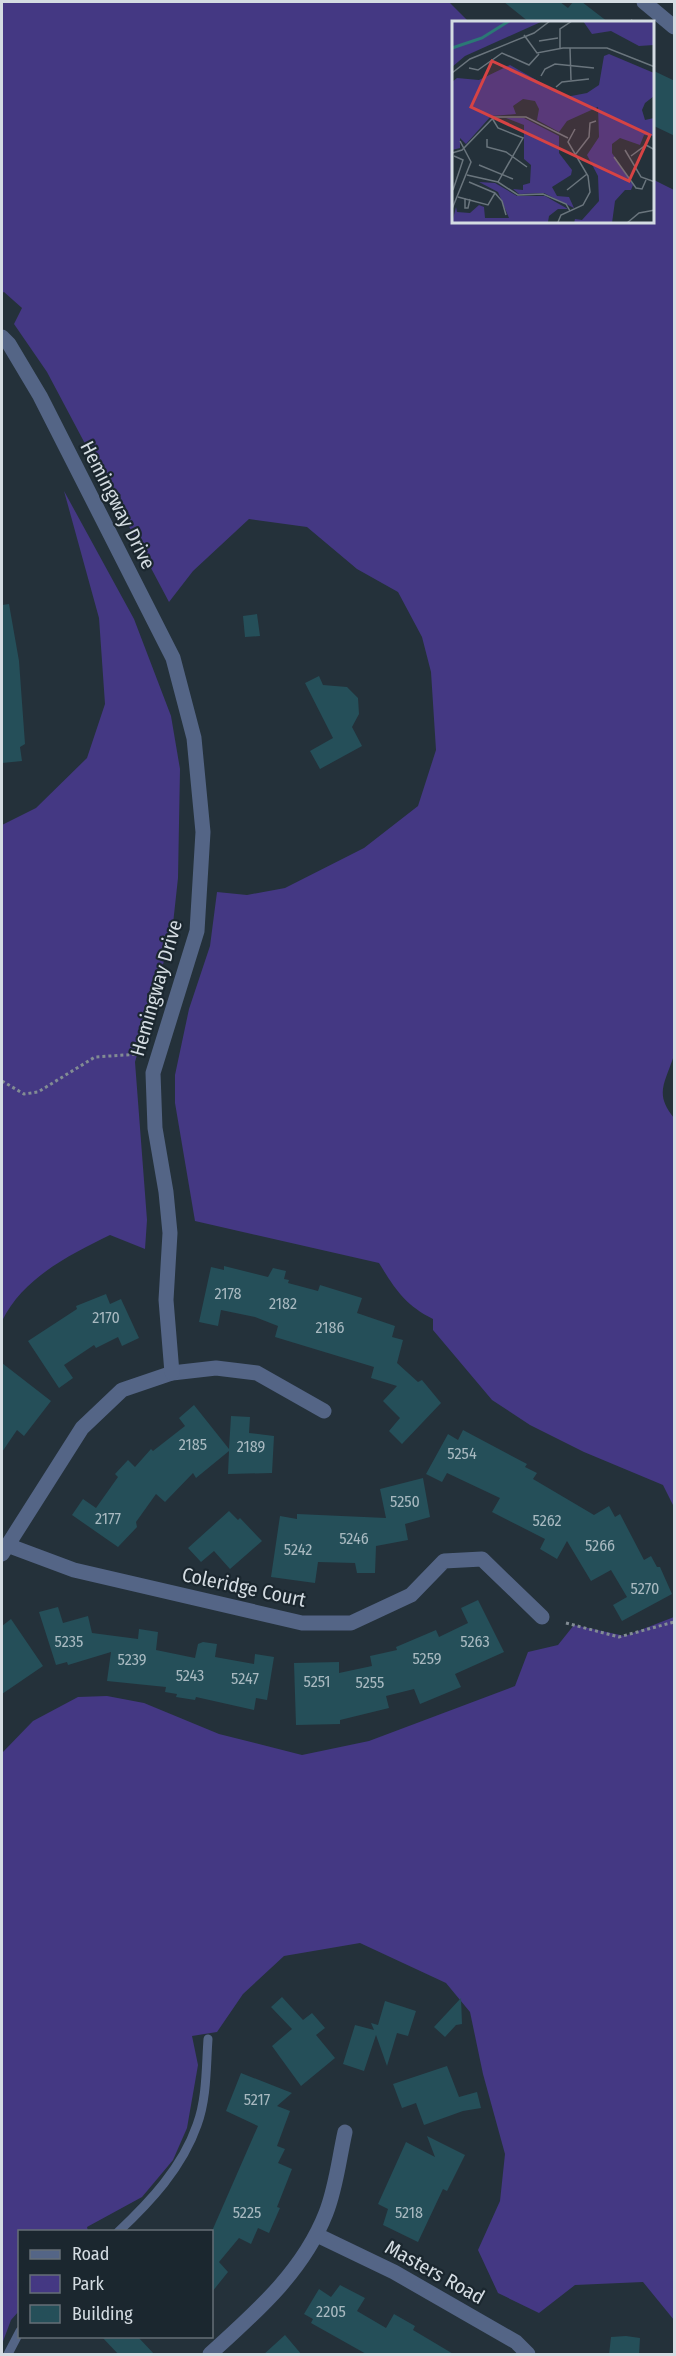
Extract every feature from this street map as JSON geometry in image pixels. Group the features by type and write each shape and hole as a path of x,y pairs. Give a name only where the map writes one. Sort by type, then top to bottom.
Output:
{"street":[{"path":"644,2 675,27"},
{"name":"Hemingway Drive","path":"2,337 9,344 40,396 173,658 194,738 203,832 197,931 153,1072 155,1128 166,1192 170,1233 166,1300 172,1373"},
{"path":"4,1550 82,1428 122,1390 172,1373 216,1368 257,1373 324,1411"},
{"name":"Coleridge Court","path":"4,1550 74,1570 302,1623 351,1623 411,1595 444,1561 482,1559 542,1617"},
{"path":"210,2355 280,2288 317,2235 327,2211 345,2132"},
{"name":"Masters Road","path":"317,2235 394,2272 516,2342 528,2355"}],"lane":[{"path":"120,2230 155,2198 185,2151 197,2126 203,2103 208,2038"},
{"path":"8,2355 18,2335"}],"path":[{"path":"2,1081 24,1094 38,1092 95,1057 140,1054"},
{"path":"566,1623 619,1638 675,1622"}],"green space":[{"path":"2,2 449,2 468,21 452,21 452,224 655,224 655,180 674,190 674,1055 663,1088 663,1095 664,1102 674,1118 674,1507 663,1485 584,1452 530,1425 492,1400 433,1330 433,1319 423,1314 402,1296 379,1263 195,1221 175,1103 175,1075 189,1009 210,946 217,892 247,895 285,888 364,848 418,806 436,750 431,672 422,637 398,592 357,569 307,527 249,519 193,571 169,602 47,372 14,324 22,308 4,292 2,293"},
{"path":"64,491 134,619 171,716 180,769 178,878 172,933 135,1062 147,1220 145,1249 110,1235 94,1243 48,1269 35,1280 22,1292 2,1321 2,825 36,808 87,758 105,704 99,618"},
{"path":"674,1617 674,2320 643,2282 575,2285 539,2313 498,2293 478,2250 500,2201 505,2154 483,2074 470,2012 446,1983 360,1943 284,1956 243,1994 217,2032 192,2036 198,2065 187,2128 173,2160 142,2197 87,2227 88,2230 18,2230 18,2312 11,2320 2,2344 2,1753 33,1721 78,1697 107,1696 144,1703 219,1734 302,1755 369,1741 515,1686 528,1652 558,1645 574,1625 625,1636"}],"building":[{"path":"504,2 560,2 568,8 573,2 582,2 607,21 528,21"},
{"path":"655,71 675,81 675,136 655,126"},
{"path":"9,604 19,661 25,744 20,747 22,761 2,763 2,605"},
{"path":"257,614 260,636 245,637 243,616"},
{"path":"319,676 323,685 347,687 358,698 359,714 352,727 362,746 320,769 310,751 333,738 305,683"},
{"path":"224,1266 268,1277 273,1268 286,1271 284,1279 289,1280 288,1283 318,1291 320,1285 362,1298 357,1313 395,1326 392,1337 403,1340 397,1363 418,1382 422,1380 441,1403 402,1444 389,1431 400,1418 383,1401 397,1386 371,1378 374,1367 275,1337 278,1326 255,1317 221,1310 218,1326 199,1322 211,1267 224,1270"},
{"path":"106,1294 110,1304 121,1299 139,1338 122,1346 118,1337 96,1348 94,1345 64,1365 73,1378 59,1388 28,1341 77,1309 76,1306"},
{"path":"2,1363 51,1401 24,1436 17,1430 2,1452"},
{"path":"194,1405 229,1449 231,1416 250,1417 249,1433 274,1436 272,1473 228,1474 229,1451 196,1478 193,1473 165,1502 156,1494 136,1522 137,1527 118,1547 72,1515 83,1499 96,1508 118,1477 115,1474 128,1460 135,1467 151,1449 153,1451 185,1426 179,1418"},
{"path":"463,1430 527,1464 525,1467 537,1473 533,1479 594,1515 609,1506 615,1517 620,1514 644,1560 651,1556 657,1567 660,1567 672,1594 622,1621 613,1605 627,1597 611,1570 591,1581 567,1541 557,1559 540,1549 545,1539 492,1512 500,1498 447,1473 442,1482 426,1474 448,1434 458,1440"},
{"path":"423,1478 430,1517 405,1524 408,1540 376,1546 375,1573 357,1573 355,1563 318,1562 315,1583 271,1577 280,1516 297,1519 297,1514 386,1518 380,1489"},
{"path":"229,1511 238,1520 240,1518 262,1541 230,1569 214,1551 201,1562 188,1548"},
{"path":"478,1600 504,1652 455,1674 461,1687 420,1704 414,1689 386,1696 389,1708 340,1720 340,1724 296,1725 294,1663 339,1662 339,1673 372,1666 370,1656 397,1650 396,1647 436,1630 439,1637 468,1623 461,1608"},
{"path":"58,1607 63,1623 88,1616 92,1633 138,1639 139,1629 158,1632 156,1650 195,1658 198,1644 203,1642 217,1644 215,1657 254,1664 255,1654 274,1657 267,1700 256,1698 254,1710 196,1697 195,1700 176,1697 177,1694 165,1692 166,1687 107,1681 111,1652 68,1665 67,1662 56,1665 39,1612"},
{"path":"11,1619 43,1666 2,1694 2,1626"},
{"path":"282,1997 303,2020 312,2013 325,2028 316,2035 335,2058 301,2086 272,2046 292,2029 271,2007"},
{"path":"461,1998 462,2024 456,2025 445,2037 434,2027"},
{"path":"385,2001 416,2011 408,2036 397,2033 387,2066 376,2035 364,2071 343,2064 355,2025 374,2030 371,2023 378,2025"},
{"path":"447,2066 459,2097 477,2092 481,2108 463,2111 424,2125 416,2103 402,2108 393,2084"},
{"path":"241,2073 292,2093 277,2106 290,2111 277,2146 285,2149 278,2163 292,2169 277,2207 280,2208 269,2233 258,2228 251,2244 239,2238 219,2262 228,2272 213,2291 212,2230 258,2126 226,2111"},
{"path":"427,2136 465,2155 447,2191 443,2189 418,2242 383,2225 388,2209 378,2204 406,2142 435,2157"},
{"path":"340,2285 365,2298 357,2311 386,2328 394,2314 415,2326 413,2330 455,2355 368,2355 311,2323 313,2319 304,2314 319,2289 331,2297"},
{"path":"285,2335 302,2355 263,2355"},
{"path":"611,2337 640,2338 639,2355 609,2355"},
{"path":"103,2338 139,2338 155,2355 119,2355"}]}
